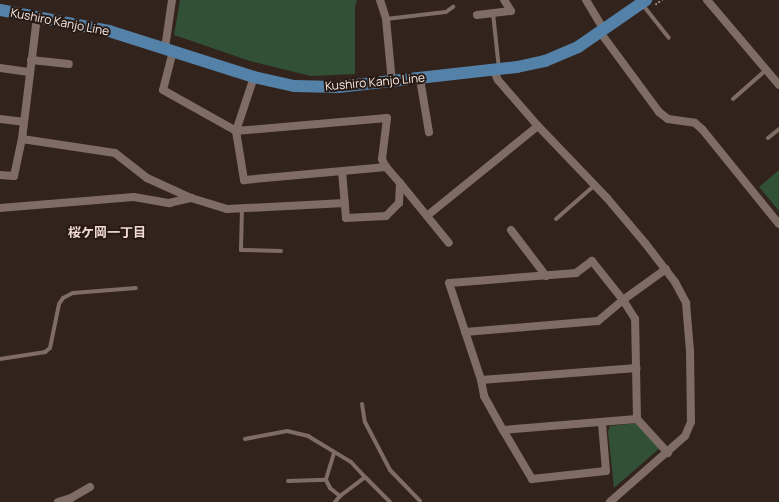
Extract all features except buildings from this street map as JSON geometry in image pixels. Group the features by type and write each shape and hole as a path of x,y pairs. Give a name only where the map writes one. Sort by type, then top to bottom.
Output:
{"main road":[{"name":"Kushiro Kanjo Line","path":"0,10 38,16 109,31 254,77 302,86 338,87 517,67 545,61 578,47 644,2"}],"street":[{"path":"172,0 169,49 163,90 236,131 387,118 382,159 386,167 428,215 449,243"},
{"path":"380,0 386,19 392,82"},
{"path":"477,15 511,11 504,0"},
{"path":"586,0 602,31 659,112 668,119 695,123 702,129 779,224"},
{"path":"706,0 779,85"},
{"path":"0,175 14,176 22,139 29,72 38,16"},
{"path":"31,60 69,64"},
{"path":"0,68 29,72"},
{"path":"496,69 498,80 538,126 595,185 666,269 686,303 690,351 691,422 685,436 668,453 610,502"},
{"path":"254,77 236,131 244,180 386,167"},
{"path":"420,79 429,132"},
{"path":"0,119 23,122"},
{"path":"428,215 538,126"},
{"path":"22,139 115,153 147,178 191,198 227,209 345,203"},
{"path":"342,171 346,218 386,216 399,203 400,183"},
{"path":"0,208 134,197 169,203 191,198"},
{"path":"511,230 546,276"},
{"path":"602,423 606,471 532,478 484,396 481,380 449,283 576,273 592,261 623,300 635,318 637,419 668,453"},
{"path":"465,332 598,321 623,300 666,269"},
{"path":"481,380 637,368"},
{"path":"503,430 637,419"},
{"path":"58,502 71,498 90,487"}],"lane":[{"path":"644,2 669,38"},
{"path":"386,19 446,12 453,7"},
{"path":"493,13 496,69"},
{"path":"733,99 766,70"},
{"path":"768,138 779,129"},
{"path":"556,219 595,185"},
{"path":"242,208 241,250 281,251"},
{"path":"0,359 46,352 50,348 59,304 64,298 73,293 136,288"},
{"path":"362,404 365,422 390,470 420,502"},
{"path":"245,439 287,431 308,436 351,462 390,502"},
{"path":"334,453 326,480 330,488 340,496"},
{"path":"335,502 340,496 365,477"},
{"path":"288,481 326,480"}],"green space":[{"path":"180,0 357,0 355,6 355,74 311,76 250,61 174,35"},
{"path":"779,170 779,211 759,187"},
{"path":"637,423 660,448 614,488 608,432 610,426"}],"district":[{"name":"桜ケ岡一丁目","path":"107,232"}]}
